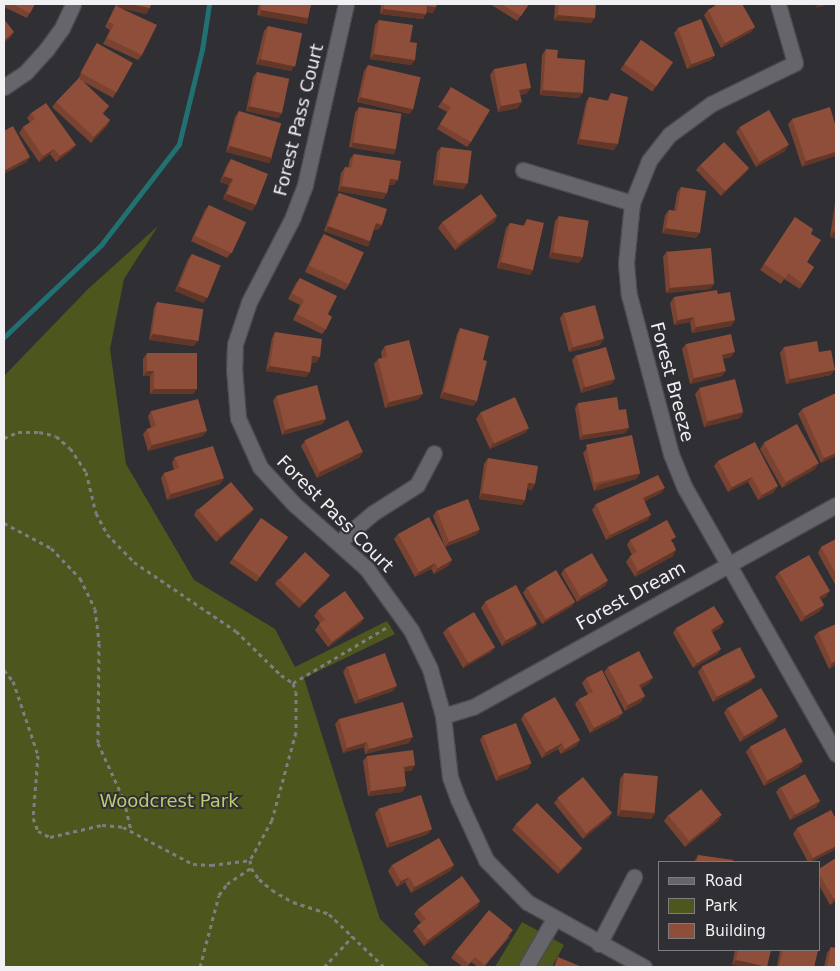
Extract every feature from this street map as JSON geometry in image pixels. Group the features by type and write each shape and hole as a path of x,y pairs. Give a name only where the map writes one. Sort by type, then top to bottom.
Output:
{"street":[{"path":"4,88 26,72 46,50 62,28 73,4"},
{"name":"Forest Pass Court","path":"346,4 305,185 293,217 249,302 235,344 234,368 238,418 260,467 294,504 339,542 378,581 404,618 430,669 443,716 450,777 475,839 504,881 527,902 554,919 644,967"},
{"name":"Forest Breeze","path":"778,4 795,63 711,104 669,134 645,169 632,203 626,263 629,295 671,454 685,488 836,754"},
{"path":"523,170 632,203"},
{"path":"339,542 373,513 417,486 434,453"},
{"name":"Forest Dream","path":"443,716 473,707 728,563 836,505"},
{"path":"599,944 634,877"},
{"path":"526,967 554,919"}],"path":[{"path":"4,438 18,432 39,432 56,436 70,448 86,472 96,513 107,534 134,562 236,631 281,675 293,683 296,692 296,732 272,820 250,860 251,868 259,879 272,890 293,902 329,914 384,967"},
{"path":"4,523 51,548 80,578 95,609 99,643 98,743 124,800 132,831"},
{"path":"293,683 305,673 404,618"},
{"path":"4,670 13,681 38,755 33,818 38,831 50,837 102,826 132,831 193,864 211,865 250,860"},
{"path":"200,967 219,895 231,880 251,868"},
{"path":"324,967 353,936"}],"green space":[{"name":"Woodcrest Park","path":"158,226 124,279 110,349 126,464 194,580 275,629 295,667 387,621 395,634 304,678 380,919 430,967 4,967 4,376 88,289"},
{"path":"522,922 564,945 552,967 495,967"}],"building":[{"path":"12,4 35,4 30,13"},
{"path":"131,4 151,4 150,8"},
{"path":"262,4 311,4 308,18 261,10"},
{"path":"384,4 437,4 436,7 427,6 426,14 384,9"},
{"path":"501,4 529,4 521,16"},
{"path":"559,4 596,4 595,18 558,15"},
{"path":"719,4 742,4 755,27 725,43 708,10"},
{"path":"116,6 157,25 142,55 107,38 114,24 108,22"},
{"path":"4,19 14,32 4,41"},
{"path":"701,19 715,55 692,64 678,28"},
{"path":"379,20 413,25 410,42 417,43 415,60 374,54"},
{"path":"268,26 302,33 295,67 261,59"},
{"path":"641,40 673,62 656,86 624,64"},
{"path":"97,43 133,63 116,93 81,73"},
{"path":"546,49 558,50 557,58 585,60 583,93 543,90"},
{"path":"526,63 531,88 519,90 522,102 501,106 494,69"},
{"path":"368,65 421,77 413,109 361,97"},
{"path":"257,72 289,79 282,113 250,106"},
{"path":"79,78 109,106 102,113 110,120 94,137 56,102"},
{"path":"451,87 490,110 471,142 440,124 451,107 442,102"},
{"path":"611,93 628,97 618,144 580,139 589,97 609,101"},
{"path":"46,103 76,145 60,156 54,149 43,156 23,127 35,119 31,113"},
{"path":"359,107 401,114 396,149 353,143"},
{"path":"830,107 836,127 836,152 806,161 792,119"},
{"path":"769,110 789,145 760,162 740,127"},
{"path":"239,111 281,123 271,158 229,146"},
{"path":"13,126 30,157 4,171 4,131"},
{"path":"724,142 749,168 725,191 700,165"},
{"path":"441,147 472,151 468,184 437,180"},
{"path":"354,154 401,161 398,180 390,179 387,193 342,186 345,167 351,168"},
{"path":"231,159 268,174 256,205 227,194 233,179 224,176"},
{"path":"681,187 706,191 700,233 666,228 669,210 677,211"},
{"path":"339,193 387,209 382,225 376,223 370,241 328,226"},
{"path":"481,194 497,216 458,244 442,222"},
{"path":"209,205 246,222 232,253 195,236"},
{"path":"836,213 836,232 834,231"},
{"path":"559,216 589,221 583,257 553,253"},
{"path":"795,217 813,229 811,234 821,240 807,262 814,267 803,284 788,273 785,278 764,264"},
{"path":"527,219 544,223 533,270 501,262 510,223 525,226"},
{"path":"324,234 364,253 349,284 309,266"},
{"path":"711,248 714,284 670,288 667,252"},
{"path":"192,254 221,266 208,298 179,286"},
{"path":"300,278 337,296 328,314 332,317 326,329 297,314 304,300 292,293"},
{"path":"717,290 718,294 730,292 735,320 696,327 694,317 678,320 674,297"},
{"path":"157,302 203,309 198,341 152,334"},
{"path":"595,305 604,339 573,347 564,313"},
{"path":"460,328 489,336 483,360 487,361 477,401 444,392"},
{"path":"275,332 322,339 320,357 312,356 310,372 270,366"},
{"path":"731,334 735,352 722,355 726,371 694,378 686,344"},
{"path":"409,340 423,394 389,402 378,359 387,357 385,346"},
{"path":"817,341 819,352 831,350 835,370 790,379 784,347"},
{"path":"606,347 615,379 585,387 576,356"},
{"path":"147,353 197,353 197,389 154,389 154,371 147,371"},
{"path":"735,379 743,412 707,421 699,388"},
{"path":"317,385 326,419 285,430 276,396"},
{"path":"836,393 836,453 824,458 802,409"},
{"path":"515,397 529,428 494,444 480,412"},
{"path":"617,397 619,410 626,409 629,428 583,435 578,403"},
{"path":"198,399 207,431 152,445 147,429 156,426 151,411"},
{"path":"348,420 363,452 319,472 304,440"},
{"path":"797,424 819,463 786,482 764,442"},
{"path":"632,435 640,473 594,483 586,445"},
{"path":"755,442 778,486 762,495 752,477 732,487 718,461"},
{"path":"213,446 224,478 171,494 164,473 179,468 175,457"},
{"path":"488,458 538,466 535,484 528,483 525,500 482,493"},
{"path":"658,475 665,488 643,498 651,515 610,535 596,504"},
{"path":"231,482 253,509 221,536 198,510"},
{"path":"468,499 480,530 449,542 437,511"},
{"path":"429,517 452,560 438,568 435,563 419,572 398,534"},
{"path":"261,518 288,537 260,577 233,558"},
{"path":"667,520 676,537 671,540 676,550 638,571 630,556 637,552 630,540"},
{"path":"836,539 836,574 821,547"},
{"path":"305,552 330,575 304,603 279,580"},
{"path":"592,553 608,581 580,597 564,569"},
{"path":"809,555 830,591 819,597 824,605 805,616 779,572"},
{"path":"556,570 575,602 546,619 527,588"},
{"path":"516,585 537,624 506,640 485,601"},
{"path":"345,591 364,618 332,642 319,624 325,620 318,610"},
{"path":"714,606 724,622 711,630 721,649 697,663 676,628"},
{"path":"474,612 495,647 469,663 447,628"},
{"path":"836,624 836,661 832,663 818,632"},
{"path":"740,647 755,677 717,697 702,667"},
{"path":"639,651 653,678 639,685 645,696 628,705 608,667"},
{"path":"385,653 397,686 359,700 347,667"},
{"path":"602,670 623,713 594,728 579,699 593,692 586,678"},
{"path":"761,688 778,716 745,736 728,708"},
{"path":"555,697 580,740 565,749 562,743 546,752 524,714"},
{"path":"403,702 413,737 369,749 367,742 347,748 339,719"},
{"path":"516,723 531,763 499,776 483,736"},
{"path":"785,728 803,762 768,780 750,747"},
{"path":"413,750 415,765 404,767 406,786 371,791 367,756"},
{"path":"624,773 658,776 655,813 621,810"},
{"path":"805,774 820,801 796,815 781,788"},
{"path":"583,777 612,813 586,834 557,798"},
{"path":"701,789 722,815 689,841 668,815"},
{"path":"421,795 432,829 390,843 379,809"},
{"path":"537,803 582,848 561,869 516,824"},
{"path":"831,810 836,819 836,846 813,858 797,828"},
{"path":"439,838 454,865 415,887 409,877 401,881 392,865"},
{"path":"698,855 733,860 733,861 697,861"},
{"path":"836,858 836,898 834,899 820,876 820,868"},
{"path":"462,876 480,901 428,940 417,926 426,919 418,909"},
{"path":"489,910 513,930 485,965 475,957 469,964 455,952"},
{"path":"831,947 836,948 836,967 827,967"},
{"path":"738,951 771,951 767,967 736,960"},
{"path":"783,951 818,951 814,967 779,967"},
{"path":"558,957 582,967 554,967"}],"waterway":[{"path":"4,337 101,245 179,144 202,50 209,4"}]}
